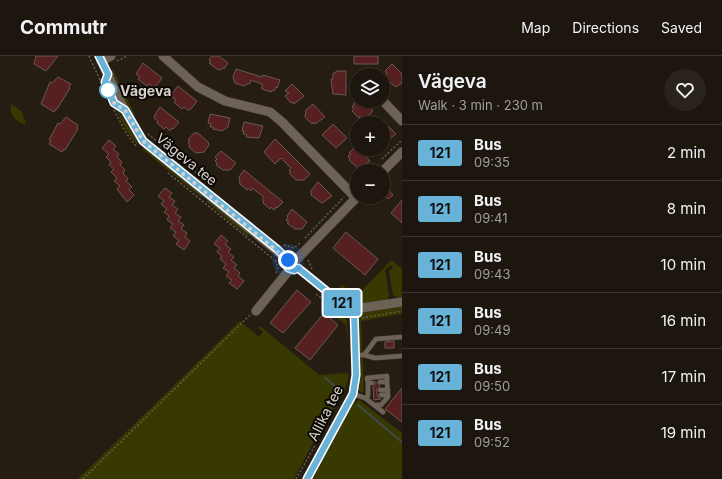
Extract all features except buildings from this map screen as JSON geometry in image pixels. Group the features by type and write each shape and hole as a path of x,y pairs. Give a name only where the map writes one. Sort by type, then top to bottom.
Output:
{"street":[{"path":"163,56 198,87 225,101 270,112 282,122 350,191"},
{"name":"Vägeva tee","path":"105,57 108,74 125,110 143,141 340,302 354,309"},
{"path":"390,108 402,121"},
{"path":"389,164 402,152"},
{"path":"256,311 293,264 350,200"},
{"path":"354,309 402,302"},
{"name":"Allika tee","path":"307,479 353,394 360,355 354,309"}],"lane":[{"path":"360,355 376,339 402,337"},
{"path":"360,355 375,358 402,356"},
{"path":"374,405 381,405 385,402 388,392 387,376 367,378 370,383 370,395 374,405 383,412"},
{"path":"380,382 387,382"},
{"path":"380,393 388,392"},
{"path":"353,394 370,395"}],"path":[{"path":"105,57 112,64 127,56"},
{"path":"145,131 210,185"},
{"path":"282,244 291,248 297,246 350,199"},
{"path":"309,257 310,266 316,273 311,278"},
{"path":"326,312 331,306"},
{"path":"83,479 232,332 256,311"},
{"path":"296,479 318,439"},
{"path":"86,479 87,475"}],"shaded area":[{"path":"113,69 135,115 132,114 111,70"},
{"path":"11,104 22,112 26,123 21,123 15,119 11,110"},
{"path":"114,104 138,142 137,145 126,130"},
{"path":"144,148 201,193 201,197 142,149"},
{"path":"206,201 210,201 248,233 248,237"},
{"path":"391,260 402,269 402,297 399,298 393,295 389,271 393,268 391,265 385,270 389,295 387,300 360,303 348,300 337,292 342,285 357,296"},
{"path":"402,306 402,314 361,321 364,392 362,393 359,390 360,377 357,321 364,312"},
{"path":"332,309 347,320 348,344 346,325 329,311"},
{"path":"240,321 259,337 263,332 258,328 260,326 319,375 349,373 346,388 343,394 323,424 294,479 78,479"},
{"path":"359,400 402,433 402,479 312,479 353,403"}],"waterway":[{"path":"325,378 342,392"},
{"path":"358,405 402,442"}],"bus line":[{"name":"121","path":"99,56 108,74 105,82 114,103 125,110 143,141 277,249 288,260 288,268 291,270 296,270 298,268 340,302 354,309 356,382 353,394 307,479"}],"place":[{"name":"Vägeva","path":"108,90"}],"route":[{"path":"108,90 114,103 125,110 143,141 277,249 288,260"}]}
